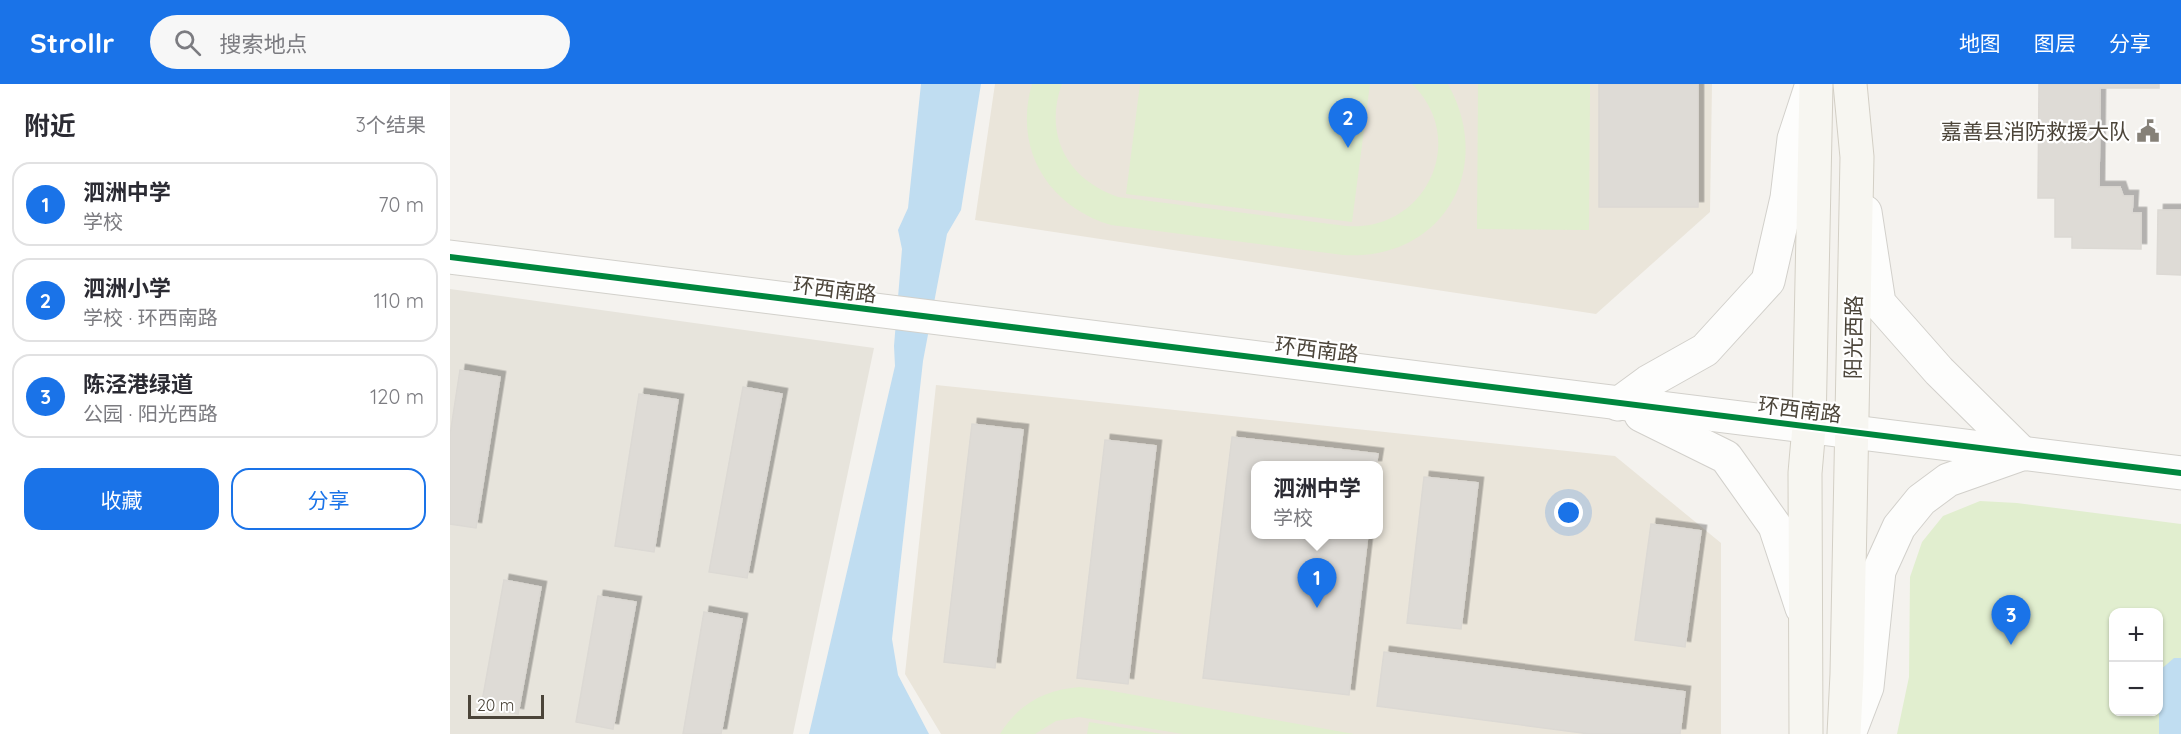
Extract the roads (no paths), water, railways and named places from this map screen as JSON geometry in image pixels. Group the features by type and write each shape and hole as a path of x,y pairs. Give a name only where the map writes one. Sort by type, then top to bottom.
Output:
{"main road":[{"name":"阳光西路","path":"1806,734 1805,473 1809,427 1814,84"},
{"name":"阳光西路","path":"1844,734 1857,157 1850,84"}],"street":[{"path":"1804,615 1775,526 1726,457 1618,404 1648,382 1705,350 1768,281 1787,198 1794,139 1814,84"},
{"path":"1849,734 1868,687 1879,571 1899,527 1921,500 1948,480 2023,454 1940,371 1879,303 1857,157"},
{"name":"环西南路","path":"450,257 2181,473"}],"water":[{"path":"921,84 981,84 961,210 947,234 923,361 892,639 898,675 929,734 809,734 895,366 894,346 902,249 898,230 908,208"},
{"path":"2174,658 2181,658 2181,734 2159,734 2159,716 2163,716 2163,668"}],"place":[{"name":"嘉善县消防救援大队","path":"2148,131"},
{"name":"泗洲小学","path":"1348,148"},
{"name":"泗洲中学","path":"1317,608"},
{"name":"陈泾港绿道","path":"2011,645"}]}
